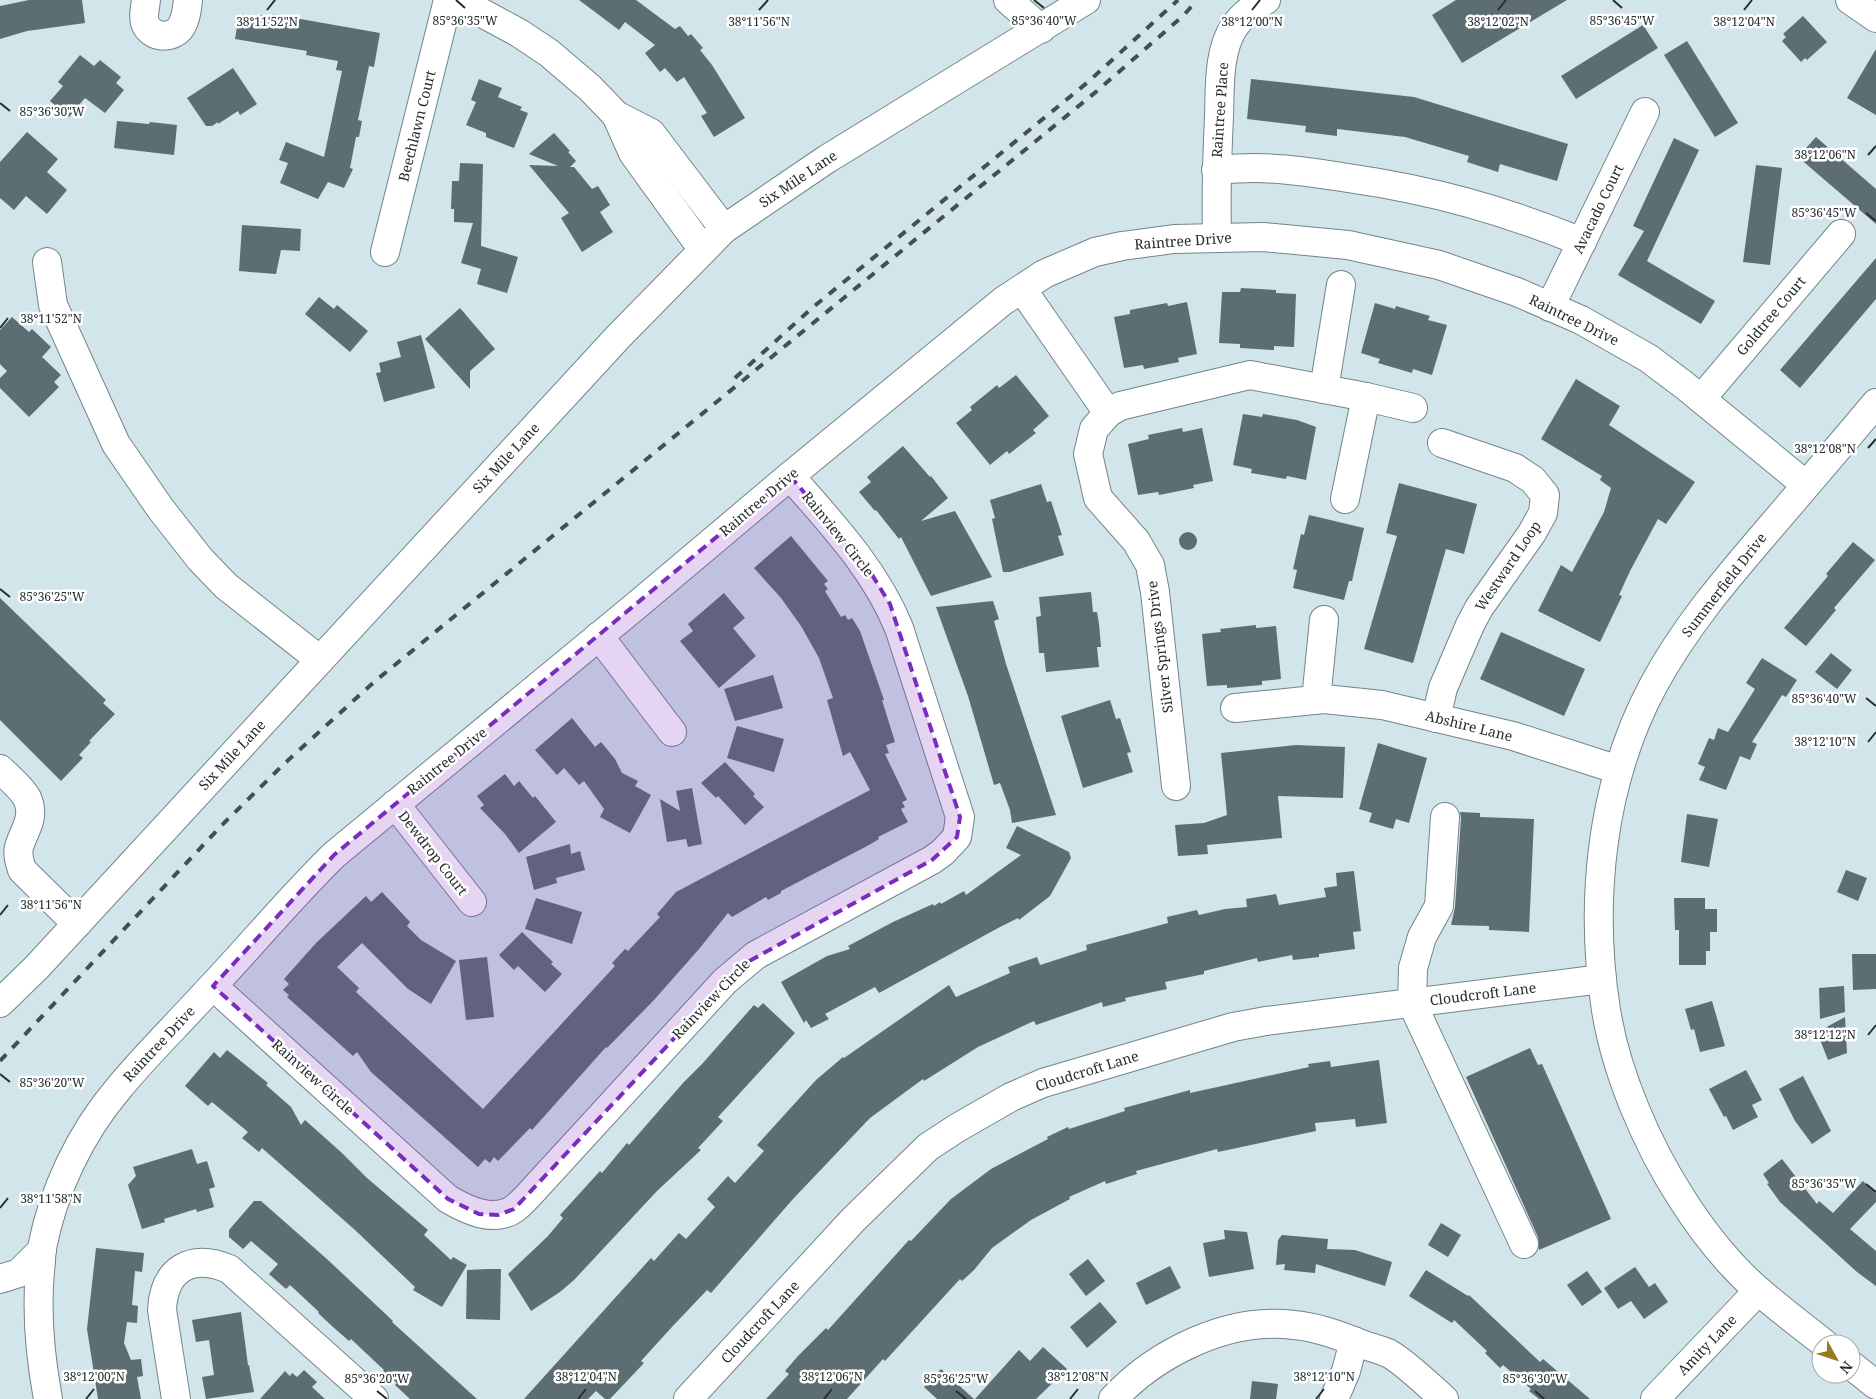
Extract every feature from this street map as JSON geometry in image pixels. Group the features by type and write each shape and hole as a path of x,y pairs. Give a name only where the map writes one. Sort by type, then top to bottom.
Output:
{"street":[{"path":"146,0 145,21 148,28 153,33 168,36 175,33 181,27 185,19 188,0"},
{"path":"450,0 471,7 511,28 549,53 590,88 616,115 651,133 724,229"},
{"name":"Beechlawn Court","path":"385,252 450,0"},
{"path":"1008,0 1041,29"},
{"name":"Six Mile Lane","path":"0,1004 599,358 724,229 827,159 1086,0"},
{"name":"Raintree Place","path":"1217,238 1216,170 1221,69 1234,28 1245,14 1266,0"},
{"path":"1850,0 1876,18"},
{"name":"Avacado Court","path":"1550,307 1645,112"},
{"path":"616,115 633,153 703,250"},
{"path":"1216,170 1254,168 1311,172 1434,193 1523,219 1582,242"},
{"name":"Goldtree Court","path":"1701,399 1841,234"},
{"name":"Raintree Drive","path":"48,1399 38,1340 38,1297 42,1250 57,1197 72,1160 94,1122 118,1088 334,855 1003,301 1044,274 1094,252 1122,246 1174,239 1217,238 1264,237 1348,245 1439,265 1517,292 1581,320 1648,358 1806,485"},
{"path":"47,262 53,304 116,444 160,508 200,559 226,586 320,660"},
{"path":"1324,389 1341,285"},
{"path":"1022,289 1108,413 1120,406 1250,375 1413,408"},
{"path":"1345,499 1366,397"},
{"name":"Summerfield Drive","path":"1813,1334 1758,1290 1728,1258 1704,1230 1658,1159 1634,1106 1616,1053 1606,1012 1599,927 1600,882 1603,844 1619,770 1652,687 1690,625 1724,582 1876,403"},
{"name":"Silver Springs Drive","path":"1108,413 1094,429 1088,454 1098,498 1136,541 1150,565 1155,592 1176,786"},
{"name":"Westward Loop","path":"1436,718 1444,688 1470,625 1479,608 1532,534 1543,513 1545,495 1533,480 1515,468 1442,443"},
{"name":"Rainview Circle","path":"213,986 448,1199 480,1214 498,1215 514,1209 537,1186 726,981 756,954 932,860 943,852 957,837 960,817 890,604 866,565 790,476"},
{"path":"1316,700 1324,620"},
{"path":"599,636 672,732"},
{"name":"Abshire Lane","path":"1235,708 1333,699 1382,705 1513,736 1619,770"},
{"path":"0,769 27,799 30,812 29,826 19,848 18,860 11,869 76,924"},
{"name":"Dewdrop Court","path":"395,804 472,902"},
{"path":"1445,817 1439,906 1422,936 1413,968 1412,1003 1524,1244"},
{"name":"Cloudcroft Lane","path":"688,1399 853,1220 904,1169 928,1147 1011,1097 1043,1083 1232,1027 1602,978"},
{"path":"0,1279 19,1272 42,1250"},
{"path":"176,1399 162,1310 163,1296 168,1284 176,1273 188,1265 202,1262 216,1263 229,1268 374,1399"},
{"name":"Amity Lane","path":"1655,1399 1758,1290"},
{"path":"1113,1399 1140,1374 1164,1358 1205,1337 1229,1330 1262,1325 1293,1324 1329,1331 1389,1354 1444,1399"},
{"path":"1334,1399 1346,1371 1354,1342"},
{"path":"1861,1373 1876,1385"}],"highlighted area":[{"path":"790,476 866,565 890,604 960,817 957,837 932,860 744,964 514,1209 498,1215 479,1214 448,1199 213,986 334,855"}],"building":[{"path":"29,0 82,0 85,23 27,31 0,39 0,6"},
{"path":"579,0 636,0 675,29 680,26 688,36 691,34 703,48 700,50 712,65 745,118 714,137 701,116 707,113 684,77 677,82 665,68 660,72 645,53 655,45 625,22 619,30"},
{"path":"1456,0 1567,0 1462,63 1432,15"},
{"path":"272,14 380,33 374,67 369,66 358,120 362,121 359,137 356,137 350,168 353,169 344,188 328,182 318,199 280,183 288,163 279,160 286,142 324,157 342,71 336,70 338,61 306,55 307,51 235,39 239,15 259,18 259,15 272,17"},
{"path":"1803,16 1827,42 1807,60 1805,58 1801,62 1782,41 1786,37 1783,34"},
{"path":"1643,25 1658,48 1576,99 1561,76"},
{"path":"1687,41 1738,123 1715,137 1664,55"},
{"path":"1876,49 1876,115 1847,98"},
{"path":"80,55 94,66 100,60 121,77 116,83 124,90 105,113 85,98 69,117 50,101 63,86 58,82"},
{"path":"233,68 257,104 240,115 238,111 218,124 218,122 212,126 206,126 187,98"},
{"path":"479,79 502,88 498,97 522,107 520,110 528,113 514,148 486,137 486,133 466,125 476,102 471,100"},
{"path":"1251,79 1414,97 1568,144 1557,181 1500,164 1498,172 1467,162 1469,156 1405,137 1337,129 1337,136 1305,132 1306,126 1247,119"},
{"path":"117,121 177,125 174,155 114,148"},
{"path":"27,132 58,159 47,172 67,190 47,214 26,196 14,210 0,198 0,162"},
{"path":"554,133 576,161 570,167 574,167 592,189 598,186 610,205 600,212 613,232 582,252 561,218 569,213 529,165 558,166 529,154"},
{"path":"1816,137 1876,189 1876,224 1798,157"},
{"path":"1674,138 1699,150 1647,261 1715,301 1701,324 1618,275 1644,231 1633,226"},
{"path":"460,163 483,164 481,246 518,257 507,293 477,284 481,269 461,263 473,223 454,222 454,209 451,209 452,181 459,181"},
{"path":"1756,165 1782,168 1770,265 1743,262"},
{"path":"242,225 301,229 300,251 281,250 276,274 239,271"},
{"path":"1876,258 1876,299 1800,388 1780,370"},
{"path":"1241,288 1276,290 1276,293 1296,294 1294,347 1274,346 1274,350 1240,348 1240,344 1219,343 1222,292 1240,292"},
{"path":"319,297 334,309 337,305 368,331 350,352 305,314"},
{"path":"1187,302 1197,354 1178,358 1179,362 1144,369 1143,365 1124,368 1114,317 1130,314 1130,310 1167,303 1168,306"},
{"path":"1375,303 1395,309 1396,306 1430,316 1428,320 1447,325 1432,375 1413,369 1412,373 1378,363 1380,359 1361,353"},
{"path":"460,308 495,349 470,371 470,389 425,339"},
{"path":"12,317 29,332 32,329 51,347 42,357 61,375 54,382 59,387 29,417 0,388 0,378 7,371 0,364 0,330"},
{"path":"421,335 435,388 384,402 376,373 381,372 379,363 401,357 397,342"},
{"path":"1016,375 1049,416 1033,430 1036,433 1009,454 1007,451 990,465 956,423 972,410 970,407 997,385 999,388"},
{"path":"1576,379 1620,406 1609,425 1695,482 1666,524 1658,519 1630,571 1619,595 1622,596 1600,642 1538,611 1561,565 1572,572 1604,512 1611,488 1600,480 1602,476 1541,439"},
{"path":"1243,414 1262,417 1263,414 1297,420 1316,427 1306,480 1287,476 1286,479 1251,473 1252,469 1233,465"},
{"path":"1182,428 1183,432 1202,428 1213,481 1193,485 1194,488 1159,495 1158,492 1138,495 1128,444 1149,439 1148,435"},
{"path":"903,446 931,476 948,498 921,521 955,511 992,577 931,596 901,537 899,539 859,492 871,482 867,477"},
{"path":"1399,483 1477,504 1464,554 1446,549 1413,663 1364,649 1397,536 1386,533"},
{"path":"1041,484 1047,502 1051,501 1062,535 1058,536 1064,555 1010,572 1003,572 992,519 995,518 990,500"},
{"path":"1309,515 1364,528 1352,581 1349,581 1344,600 1293,588 1297,570 1293,569 1301,534 1304,535"},
{"path":"1188,532 1194,535 1197,541 1194,547 1188,550 1182,547 1179,541 1182,535"},
{"path":"791,536 828,581 824,584 828,589 825,591 841,617 845,615 848,620 852,618 860,631 884,700 882,700 895,742 886,745 889,753 885,754 907,800 902,802 905,807 901,809 908,822 878,837 879,839 869,845 781,891 781,893 768,900 766,897 732,917 728,913 654,1000 606,1047 532,1130 530,1128 498,1161 494,1157 490,1163 485,1159 478,1167 371,1072 357,1052 353,1056 287,997 289,995 283,990 289,984 284,979 316,943 366,896 371,902 382,892 410,922 407,926 421,940 456,961 431,1004 408,989 362,943 337,967 359,988 356,992 483,1109 615,966 612,963 625,949 628,951 660,917 657,914 676,892 870,790 850,752 843,756 827,700 833,698 819,658 801,626 781,598 754,568"},
{"path":"1853,542 1875,560 1834,608 1836,610 1806,646 1784,628 1828,576 1826,574"},
{"path":"1091,592 1093,612 1097,612 1099,624 1101,647 1097,647 1099,667 1046,672 1044,653 1039,653 1036,617 1041,616 1039,597"},
{"path":"724,593 745,618 733,628 756,656 719,688 680,641 693,631 688,624"},
{"path":"0,598 106,700 103,703 115,714 89,741 91,742 79,755 83,758 61,781 0,720"},
{"path":"993,601 999,619 994,621 1006,664 1056,815 1012,823 1010,810 1000,783 994,785 968,696 936,607"},
{"path":"1256,625 1256,628 1276,626 1281,679 1262,681 1262,685 1227,688 1227,685 1207,686 1202,634 1221,632 1220,629"},
{"path":"1501,632 1585,669 1564,716 1480,679"},
{"path":"1831,653 1852,670 1837,689 1815,672"},
{"path":"1762,658 1797,680 1786,697 1782,695 1752,742 1757,744 1750,760 1740,756 1726,790 1699,780 1705,767 1698,764 1709,738 1714,740 1718,728 1728,732 1755,689 1746,683"},
{"path":"773,675 783,708 735,721 724,689"},
{"path":"1110,700 1116,719 1120,718 1131,752 1127,753 1133,772 1083,788 1061,716"},
{"path":"572,718 595,747 601,742 615,759 622,773 638,781 635,786 651,795 630,833 600,817 604,809 584,781 579,785 564,768 557,775 535,750"},
{"path":"737,726 784,739 774,772 727,758"},
{"path":"1378,743 1427,758 1409,823 1396,819 1393,829 1369,822 1372,813 1359,809"},
{"path":"1296,745 1345,747 1343,798 1278,796 1282,838 1207,845 1208,854 1178,856 1175,825 1204,823 1227,815 1221,753"},
{"path":"725,762 755,794 753,796 764,807 745,825 718,796 716,798 701,783"},
{"path":"505,774 514,786 519,781 533,798 535,796 556,822 519,853 505,834 480,808 484,805 477,796"},
{"path":"692,788 702,844 688,847 686,839 667,842 660,799 680,811 676,791"},
{"path":"1460,812 1480,813 1480,817 1534,819 1529,932 1489,930 1489,926 1451,925 1455,907"},
{"path":"1687,814 1718,819 1709,867 1681,862"},
{"path":"1017,826 1069,852 1071,858 1050,896 1019,920 1018,918 1000,927 879,993 875,987 825,1014 829,1019 811,1028 806,1020 804,1023 781,982 827,956 850,949 848,946 893,922 933,904 934,906 940,902 941,904 964,891 966,895 1021,855 1006,848"},
{"path":"570,844 571,854 580,851 585,870 556,878 557,883 534,890 526,857"},
{"path":"1846,870 1867,878 1858,901 1837,892"},
{"path":"1354,871 1361,931 1353,932 1355,949 1319,954 1319,957 1293,960 1292,955 1258,962 1257,958 1204,971 1204,974 1165,982 1167,989 1125,998 1126,1001 1103,1007 1102,1002 1036,1025 1034,1021 978,1047 924,1081 923,1079 870,1118 793,1199 711,1293 707,1290 671,1328 641,1361 644,1363 610,1399 605,1399 596,1391 588,1399 524,1399 651,1258 654,1261 679,1233 686,1239 715,1207 707,1199 728,1176 735,1183 764,1151 757,1145 816,1080 843,1057 949,985 956,997 1010,973 1008,967 1037,957 1040,965 1087,950 1086,945 1168,923 1167,917 1197,910 1199,915 1225,909 1247,907 1246,899 1276,894 1279,905 1326,897 1324,888 1337,886 1336,873"},
{"path":"536,898 582,912 572,944 525,929"},
{"path":"1674,898 1705,898 1705,909 1717,909 1717,932 1710,932 1710,951 1706,951 1706,965 1679,965 1679,930 1675,930"},
{"path":"522,932 553,962 551,964 562,974 545,992 518,966 514,970 499,955"},
{"path":"1852,954 1876,954 1876,989 1853,990"},
{"path":"487,957 494,1017 466,1020 459,960"},
{"path":"1844,986 1845,1012 1820,1019 1819,988"},
{"path":"1712,1001 1725,1046 1700,1052 1694,1029 1691,1030 1685,1009"},
{"path":"763,1003 795,1033 718,1117 723,1121 698,1148 701,1150 657,1191 574,1280 560,1292 531,1311 508,1274 548,1236 563,1218 560,1215 600,1171 602,1173 627,1143 629,1145 754,1005 758,1008"},
{"path":"1845,1017 1847,1053 1828,1060 1819,1037 1821,1036 1821,1030"},
{"path":"1530,1048 1538,1065 1542,1064 1611,1219 1539,1250 1538,1237 1466,1077"},
{"path":"227,1050 268,1083 266,1085 291,1107 301,1125 305,1120 367,1178 428,1230 424,1235 451,1260 453,1257 467,1265 442,1307 413,1290 415,1287 355,1230 262,1148 259,1152 242,1138 248,1132 212,1102 208,1106 185,1086 214,1052 220,1058"},
{"path":"1379,1060 1387,1123 1356,1127 1355,1119 1315,1123 1316,1131 1218,1152 1217,1149 1136,1171 1137,1174 1106,1184 1105,1181 1069,1197 1070,1199 1031,1220 992,1248 974,1270 962,1281 960,1279 885,1361 883,1359 847,1399 766,1399 789,1374 785,1371 798,1356 826,1328 828,1330 909,1240 911,1241 951,1199 991,1169 1048,1139 1047,1137 1068,1127 1069,1129 1125,1111 1124,1108 1190,1090 1190,1093 1309,1067 1308,1064 1330,1061 1331,1067"},
{"path":"1746,1070 1762,1100 1752,1105 1758,1117 1733,1130 1709,1089"},
{"path":"1803,1076 1831,1131 1812,1144 1795,1121 1779,1089"},
{"path":"192,1149 197,1164 207,1161 215,1187 209,1189 214,1207 197,1212 196,1209 164,1219 165,1222 142,1229 128,1185 136,1176 133,1167"},
{"path":"1782,1159 1817,1204 1819,1201 1833,1213 1863,1181 1876,1193 1876,1202 1850,1229 1876,1251 1876,1286 1857,1272 1780,1202 1767,1184 1769,1183 1763,1174"},
{"path":"254,1201 261,1201 328,1260 392,1322 477,1399 410,1399 395,1385 397,1383 351,1339 349,1341 333,1327 290,1285 286,1289 269,1274 278,1264 251,1241 243,1249 229,1237 229,1230"},
{"path":"1441,1223 1461,1235 1448,1257 1428,1245"},
{"path":"1224,1230 1247,1232 1254,1269 1209,1277 1203,1243 1225,1239"},
{"path":"1282,1235 1328,1239 1327,1249 1355,1250 1392,1262 1385,1286 1316,1264 1315,1273 1284,1270 1285,1264 1276,1265 1278,1240"},
{"path":"96,1248 144,1253 142,1272 135,1271 132,1305 138,1306 137,1323 127,1322 124,1343 131,1360 141,1359 143,1376 137,1377 141,1399 98,1399 87,1329"},
{"path":"1088,1259 1105,1281 1086,1296 1069,1274"},
{"path":"1170,1266 1181,1288 1146,1305 1136,1283"},
{"path":"1635,1267 1649,1287 1655,1283 1668,1302 1644,1319 1631,1301 1618,1309 1604,1288"},
{"path":"501,1269 500,1320 466,1319 467,1270"},
{"path":"1426,1270 1469,1295 1540,1362 1543,1359 1590,1399 1539,1399 1529,1391 1531,1389 1503,1365 1500,1368 1485,1353 1487,1351 1454,1320 1452,1323 1409,1296"},
{"path":"1587,1271 1602,1292 1582,1306 1567,1285"},
{"path":"1100,1302 1117,1322 1087,1348 1070,1327"},
{"path":"241,1312 248,1365 254,1392 206,1399 202,1377 214,1375 209,1340 196,1342 192,1320"},
{"path":"1043,1347 1067,1369 1036,1399 975,1399 1019,1350 1030,1361"},
{"path":"941,1369 974,1399 937,1399 924,1387"},
{"path":"304,1370 317,1382 312,1387 325,1399 260,1399 285,1371 290,1376 292,1373 297,1377"},
{"path":"1252,1381 1278,1384 1276,1399 1250,1399"}],"railway":[{"path":"735,378 812,308 1088,82 1178,0"},
{"path":"0,1061 224,823 285,763 374,682 1097,91 1184,15 1197,0"}]}
